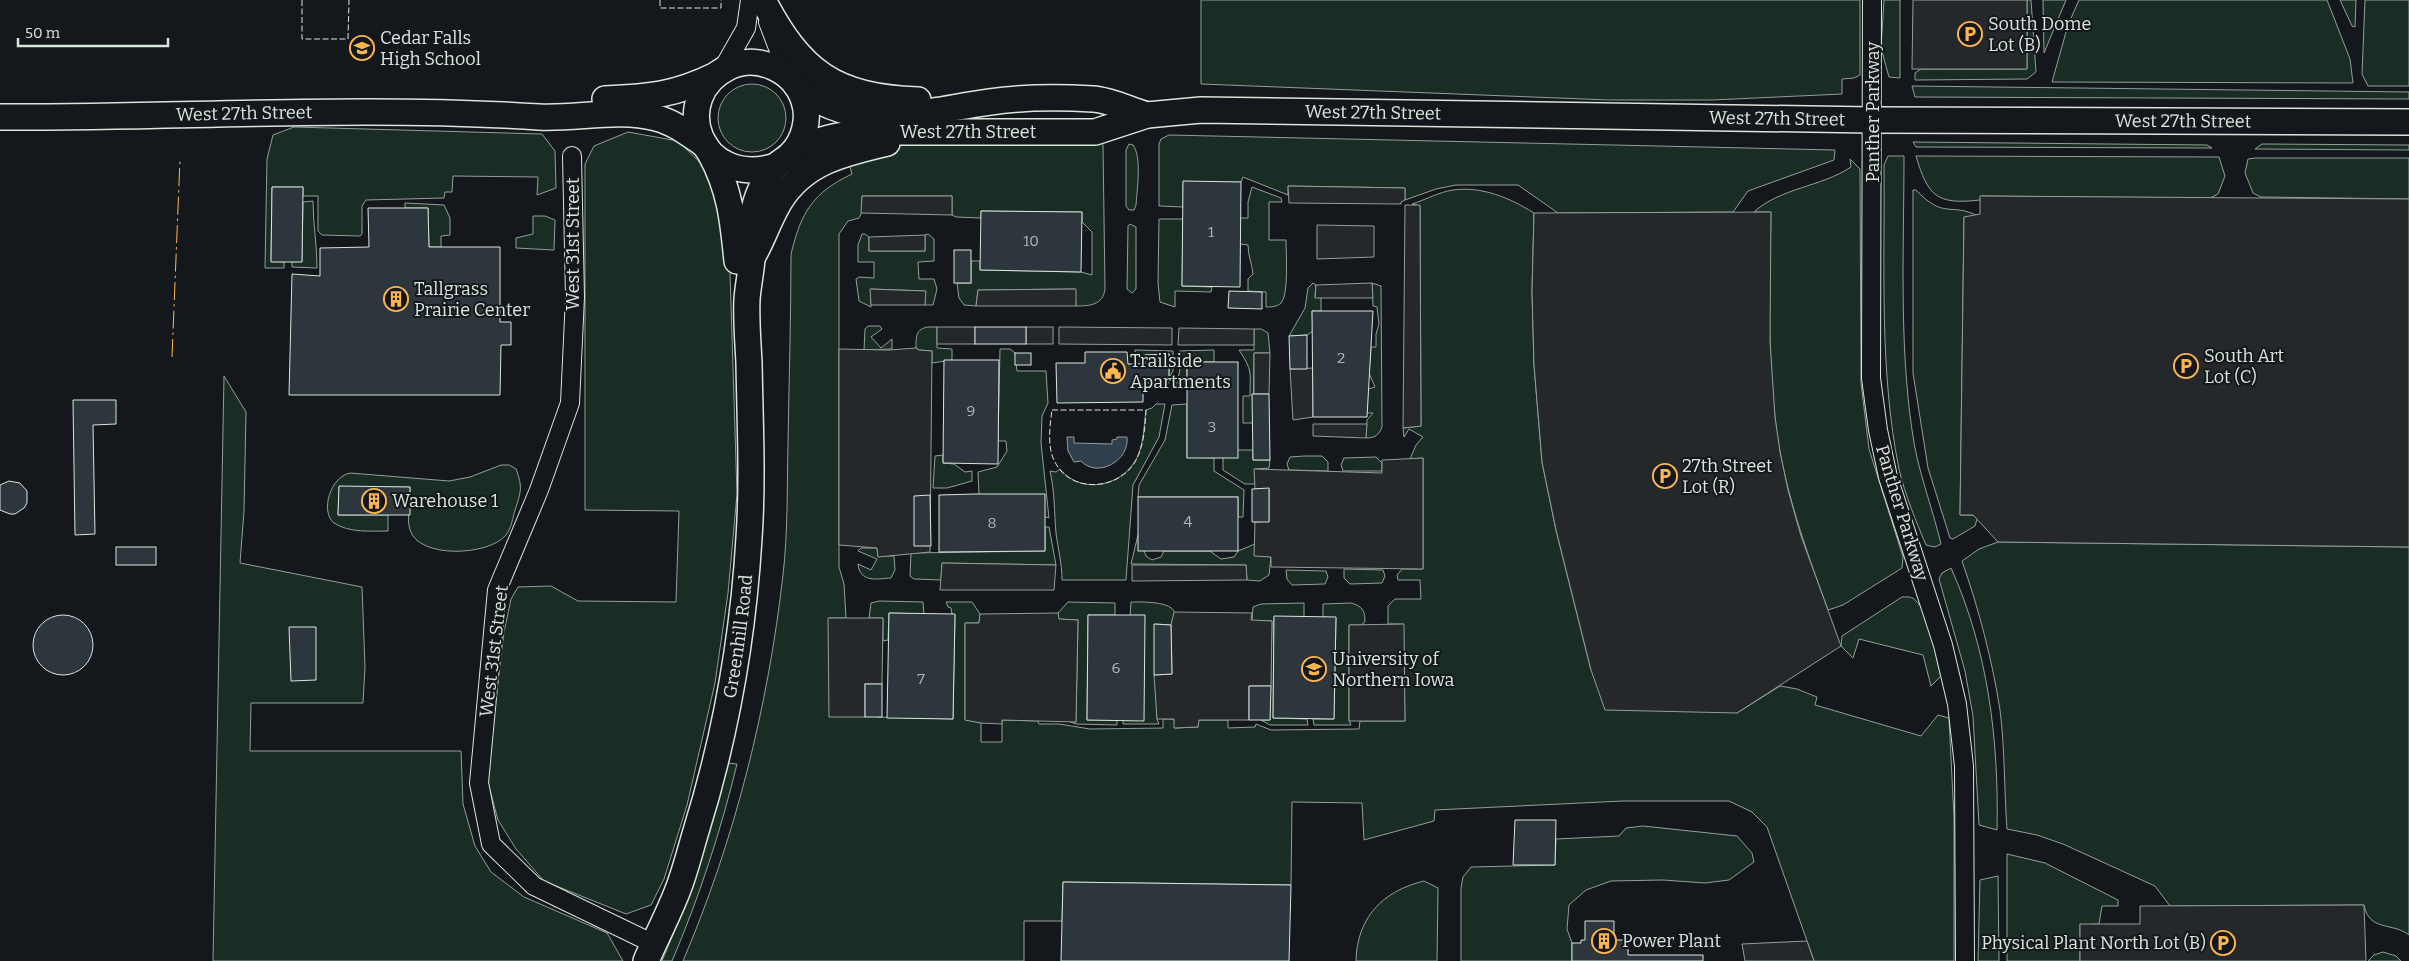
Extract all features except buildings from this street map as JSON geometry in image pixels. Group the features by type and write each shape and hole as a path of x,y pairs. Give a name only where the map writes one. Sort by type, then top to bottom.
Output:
{"main road":[{"path":"763,0 776,24 803,59 820,75 846,88 861,94 885,99 992,101"},
{"path":"749,62 766,64 783,72 793,81 805,102 807,120 802,139 784,160 758,171 740,170 723,164 708,149 697,121 698,103 705,87 719,73 732,65 749,62"},
{"name":"West 27th Street","path":"489,112 540,102 656,97 693,86 719,73"},
{"name":"West 27th Street","path":"793,81 817,101 847,113 863,116 891,116 992,101 1095,99 1147,115"},
{"name":"West 27th Street","path":"784,160 804,146 843,134 868,132 1095,132 1147,115 1201,110 1872,120 2409,122"},
{"name":"West 27th Street","path":"0,117 229,112 489,112 541,117 641,115 671,123 708,149"},
{"path":"752,258 766,234 779,203 789,187 802,174 831,158 925,133"},
{"name":"Greenhill Road","path":"708,149 726,187 731,206 737,262 747,299"},
{"name":"Greenhill Road","path":"650,952 678,891 705,803 728,711 742,618 751,488 747,299 752,258 751,230 756,202 784,160"}],"street":[{"path":"719,73 746,28 750,0"},
{"path":"763,0 770,28 793,81"},
{"name":"Panther Parkway","path":"1872,0 1871,378 1878,430 1888,477 1943,645 1957,704 1964,766 1965,961"},
{"name":"West 31st Street","path":"572,156 575,296 570,403 539,490 497,590 478,783 491,844 534,886 650,952"}],"green space":[{"path":"1201,0 1860,0 1860,75 1854,78 1842,79 1842,94 1712,100 1609,100 1201,84"},
{"path":"1884,0 1900,0 1900,78 1889,77 1881,48"},
{"path":"2027,0 2031,0 2036,72 2027,79 1915,80 1915,73 1921,69 2027,69"},
{"path":"2043,0 2066,0 2044,53"},
{"path":"2079,0 2327,0 2350,59 2353,83 2052,82 2068,25"},
{"path":"2340,0 2356,0 2355,27 2352,26"},
{"path":"2365,0 2409,0 2409,86 2368,86 2362,74"},
{"path":"752,84 765,87 776,94 783,105 786,118 783,131 776,142 765,149 752,152 739,149 728,142 721,131 718,118 721,105 728,94 739,87"},
{"path":"1912,86 2409,92 2409,99 1915,97"},
{"path":"294,127 542,134 555,151 556,188 537,195 538,177 453,176 452,192 445,192 444,198 366,200 362,206 362,234 360,236 322,235 318,231 318,196 303,196 303,187 272,187 271,261 284,262 284,268 265,268 267,159 273,135"},
{"path":"628,132 678,141 718,180 730,273 737,494 728,593 715,683 687,805 664,879 651,905 626,914 544,881 516,849 498,820 486,775 504,632 511,599 518,587 551,586 578,601 676,602 679,511 585,510 585,164 594,146"},
{"path":"1169,135 1835,150 1834,160 1748,191 1733,212 1558,213 1518,185 1456,185 1436,189 1405,200 1405,188 1288,186 1288,195 1243,177 1241,182 1183,183 1183,207 1159,206 1159,144 1161,139"},
{"path":"1100,138 1103,145 1105,289 1102,298 1095,304 1076,306 1075,289 978,290 976,306 964,305 959,298 957,283 971,283 971,261 980,261 980,270 1081,272 1092,275 1092,232 1082,222 1082,212 981,211 981,218 956,217 952,215 952,196 862,196 862,212 859,218 848,221 839,234 839,567 844,584 846,618 829,618 877,717 953,719 955,615 952,614 951,608 948,607 946,602 972,602 980,614 979,623 965,623 965,719 981,723 981,742 1002,742 1002,720 1038,721 1039,724 1059,724 1090,729 1163,728 1163,719 1174,719 1175,728 1198,727 1198,720 1228,720 1228,728 1255,727 1256,724 1271,730 1359,729 1360,721 1405,721 1403,624 1388,624 1388,606 1395,599 1421,599 1420,580 1398,580 1397,575 1402,569 1423,569 1423,458 1410,459 1416,445 1423,437 1409,429 1404,437 1403,428 1421,426 1420,206 1412,204 1453,190 1475,190 1495,194 1534,213 1532,292 1534,365 1542,462 1556,530 1591,670 1737,713 1780,686 1797,689 1817,697 1815,705 1921,736 1938,715 1949,718 1954,818 1954,961 1814,961 1767,827 1752,812 1729,801 1623,801 1435,810 1434,821 1364,840 1362,803 1292,802 1291,885 1063,882 1062,921 1024,921 1024,961 683,961 702,915 734,820 758,723 777,624 786,542 791,254 799,227 810,206 827,189 852,174 848,160 820,146"},
{"path":"1913,142 2207,145 2212,148 1916,147"},
{"path":"1129,144 1133,145 1136,150 1138,165 1138,183 1134,210 1129,210 1126,206 1126,150"},
{"path":"2262,144 2409,145 2409,150 2255,149"},
{"path":"1888,156 1904,156 1903,293 1905,362 1914,445 1941,544 1935,547 1926,545 1904,488 1899,469 1888,394 1884,318 1884,165"},
{"path":"1916,156 2219,157 2225,176 2218,194 2210,198 1981,196 1980,200 1953,201 1936,195 1930,189 1920,170"},
{"path":"2409,158 2409,199 2261,197 2253,193 2245,173 2248,159"},
{"path":"1850,159 1860,169 1861,383 1869,449 1903,557 1902,568 1843,605 1828,610 1795,515 1778,442 1772,391 1770,340 1771,212 1754,212 1764,204 1788,192 1839,174 1851,167"},
{"path":"1252,187 1281,198 1282,202 1269,202 1269,240 1286,240 1284,298 1281,303 1274,306 1266,307 1266,292 1248,291 1248,279 1253,274 1248,245 1240,244 1240,218 1248,218 1248,202"},
{"path":"1913,190 1916,190 1934,205 1941,208 1961,210 1978,216 1964,217 1960,515 1973,515 1977,519 1975,526 1953,539 1950,538 1928,468 1913,373"},
{"path":"313,201 317,268 292,267 292,262 302,261 303,202"},
{"path":"405,203 444,205 450,218 450,235 441,236 441,247 429,247 428,208 405,208"},
{"path":"533,216 545,216 555,220 554,250 516,248 516,238 533,234"},
{"path":"1159,219 1183,219 1182,286 1212,287 1211,292 1175,291 1175,307 1160,302 1158,283"},
{"path":"1130,224 1136,227 1136,289 1132,293 1127,289 1128,226"},
{"path":"862,234 869,237 869,251 925,251 925,235 928,234 934,239 934,261 918,262 919,279 934,279 937,289 933,305 925,305 925,291 871,289 871,307 859,301 856,279 859,277 874,278 874,262 858,262 858,245"},
{"path":"1313,283 1316,285 1315,297 1321,298 1321,311 1312,311 1313,331 1307,335 1289,336 1305,308 1308,288"},
{"path":"1372,283 1381,286 1382,427 1376,436 1366,438 1367,420 1373,413 1367,413 1368,389 1375,387 1369,373 1371,347 1376,347 1376,334 1379,324 1377,307 1373,306"},
{"path":"868,326 880,326 882,329 871,337 881,348 892,339 892,349 864,350 865,329"},
{"path":"937,327 937,348 952,349 952,360 932,363 932,351 916,348 917,334 921,329"},
{"path":"1254,329 1261,329 1268,333 1270,353 1254,353 1253,423 1243,423 1243,396 1250,396 1250,377 1247,363 1239,350 1254,350"},
{"path":"1000,349 1010,349 1015,353 1017,371 1046,371 1048,403 1042,416 1041,443 1049,518 979,494 978,472 997,467 1007,451 1006,441 998,441"},
{"path":"1135,350 1173,351 1173,371 1169,378 1169,354 1145,355 1145,364 1135,364"},
{"path":"1214,350 1214,362 1187,362 1187,388 1176,388 1180,369 1179,351"},
{"path":"224,376 246,412 244,511 240,563 362,587 365,667 363,703 251,703 250,751 461,751 463,804 475,846 491,872 524,897 607,933 623,961 213,961"},
{"path":"1156,404 1165,404 1159,437 1133,485 1126,580 1062,580 1050,471 1056,472 1060,469 1070,478 1080,483 1092,485 1104,484 1115,480 1133,464 1139,453 1146,410"},
{"path":"1187,404 1187,457 1214,458 1214,471 1244,490 1243,517 1238,517 1238,497 1138,497 1139,485 1165,440 1172,405"},
{"path":"1238,450 1253,450 1253,460 1270,460 1269,468 1255,469 1255,484 1245,484 1223,470 1223,458"},
{"path":"943,455 943,463 954,464 965,472 972,471 972,481 947,488 933,488 935,456"},
{"path":"1322,456 1328,462 1328,471 1289,470 1287,464 1290,457"},
{"path":"1376,457 1382,463 1382,471 1343,471 1341,465 1344,458"},
{"path":"501,465 509,465 516,469 520,480 520,494 508,532 497,542 485,547 471,550 440,550 426,546 416,539 409,525 410,487 339,487 338,515 388,515 388,531 360,531 346,528 334,523 330,518 328,503 332,488 343,476 350,473 449,481 470,477"},
{"path":"1045,527 1049,527 1056,565 942,563 941,580 914,579 910,576 911,553 1045,551"},
{"path":"1138,535 1146,556 1152,560 1161,557 1164,551 1210,551 1221,559 1234,557 1238,551 1255,544 1255,555 1271,557 1269,575 1260,581 1247,580 1246,565 1131,564"},
{"path":"1998,542 2409,547 2409,935 2403,931 2376,923 2367,914 2364,905 2170,906 2155,886 2063,844 2037,835 2007,829 2000,710 1984,635 1962,561 1979,549"},
{"path":"861,548 877,548 878,556 894,556 895,570 891,578 870,578 862,574 858,564 871,570 877,559 858,551"},
{"path":"1951,568 1964,599 1974,631 1989,696 1996,763 1997,830 1979,825 1973,716 1965,671 1939,579 1942,573"},
{"path":"1344,569 1383,570 1385,576 1382,583 1350,584 1344,578"},
{"path":"1286,570 1326,571 1328,577 1325,584 1292,585 1287,579"},
{"path":"1902,597 1914,599 1925,615 1941,676 1931,686 1923,655 1859,639 1853,658 1841,646 1842,636"},
{"path":"879,601 923,602 924,614 889,613 888,640 883,641 883,618 869,618 871,603"},
{"path":"1068,602 1115,603 1115,615 1088,615 1087,720 1117,720 1117,725 1076,724 1068,721 1076,722 1078,620 1058,619 1058,613"},
{"path":"1131,602 1162,604 1174,611 1175,617 1171,625 1155,624 1157,719 1159,724 1123,724"},
{"path":"1304,603 1304,617 1274,617 1273,718 1307,719 1308,725 1270,725 1261,720 1270,720 1272,621 1252,621 1253,607 1261,604"},
{"path":"1351,603 1362,609 1365,622 1361,625 1349,625 1349,720 1351,725 1314,725 1313,719 1334,719 1336,618 1323,617 1323,604"},
{"path":"728,763 737,764 709,864 672,961 662,961 692,889"},
{"path":"1643,826 1737,836 1752,853 1754,862 1729,880 1705,883 1663,880 1611,881 1586,890 1569,905 1567,929 1572,943 1572,961 1461,961 1461,888 1463,877 1471,867 1555,865 1556,839 1619,836 1626,828"},
{"path":"2007,854 2045,863 2118,900 2118,906 2102,906 2099,924 2080,925 2080,961 2007,961"},
{"path":"1998,876 1999,961 1978,961 1980,880"},
{"path":"1424,881 1438,888 1437,961 1356,961 1361,931 1375,908 1396,892"},
{"path":"2383,952 2396,956 2401,961 2368,961 2374,955"}],"shaded area":[{"name":"South Dome Lot (B)","path":"1913,0 2027,0 2027,69 1912,69"},
{"path":"1288,186 1405,188 1405,200 1401,204 1289,203"},
{"path":"862,196 952,196 952,215 861,213"},
{"name":"South Art Lot (C)","path":"1980,196 2409,199 2409,547 1998,542 1973,515 1960,515 1964,217 1980,214"},
{"path":"1405,205 1420,205 1421,426 1403,428"},
{"name":"27th Street Lot (R)","path":"1771,212 1770,341 1775,417 1780,452 1801,536 1841,646 1737,713 1605,710 1591,670 1556,530 1542,462 1534,365 1532,292 1534,213"},
{"path":"1317,225 1374,226 1374,257 1317,259"},
{"path":"925,235 925,251 869,251 869,237"},
{"path":"1372,283 1373,298 1315,298 1316,285"},
{"path":"870,289 926,291 925,305 871,305"},
{"path":"1076,289 1076,306 976,306 978,290"},
{"path":"937,327 975,327 975,344 937,344"},
{"path":"1026,327 1053,327 1053,344 1026,344"},
{"path":"1059,327 1172,328 1172,345 1059,344"},
{"path":"1179,328 1254,329 1254,345 1178,345"},
{"path":"916,348 932,351 930,552 878,557 877,548 839,545 839,349 889,350"},
{"path":"1254,353 1270,353 1269,394 1254,394"},
{"path":"1313,368 1313,417 1293,420 1290,369"},
{"path":"1313,424 1367,424 1366,438 1313,436"},
{"path":"1423,458 1423,569 1271,567 1271,557 1254,556 1255,522 1269,521 1269,489 1255,489 1254,469 1382,473 1382,460"},
{"path":"942,563 1056,565 1054,590 940,590"},
{"path":"1132,565 1246,565 1247,580 1132,581"},
{"path":"1174,612 1252,613 1251,620 1272,621 1271,686 1249,686 1249,720 1199,720 1198,727 1174,728 1174,719 1157,719 1154,675 1172,674 1171,625"},
{"path":"1058,613 1059,619 1078,620 1076,722 1002,720 1002,724 965,720 965,623 979,623 980,614"},
{"path":"828,618 883,618 882,684 865,684 865,717 829,717"},
{"path":"1404,624 1405,721 1349,721 1349,625"},
{"name":"Physical Plant North Lot (B)","path":"2364,905 2366,961 2080,961 2080,924 2140,924 2140,906"},
{"path":"1807,941 1814,961 1745,961 1742,944"}],"water":[{"path":"1067,437 1074,437 1074,443 1112,444 1112,440 1117,439 1117,437 1127,437 1127,445 1123,453 1112,464 1096,468 1088,466 1081,461 1074,462 1068,451"}],"fence":[{"path":"302,0 302,39 348,39 349,0"},
{"path":"660,0 660,8 721,8 721,0"},
{"path":"1052,410 1146,410 1142,443 1135,462 1127,472 1117,479 1105,483 1093,485 1081,483 1070,478 1061,471 1054,460 1050,448 1052,410"}],"power":[{"path":"172,357 180,159"}],"place":[{"name":"South Dome Lot (B)","path":"1970,34"},
{"name":"Cedar Falls High School","path":"362,48"},
{"name":"Tallgrass Prairie Center","path":"396,299"},
{"name":"South Art Lot (C)","path":"2186,366"},
{"name":"Trailside Apartments","path":"1113,371"},
{"name":"27th Street Lot (R)","path":"1665,476"},
{"name":"Warehouse 1","path":"374,501"},
{"name":"University of Northern Iowa","path":"1314,669"},
{"name":"Power Plant","path":"1604,941"},
{"name":"Physical Plant North Lot (B)","path":"2223,943"}]}
